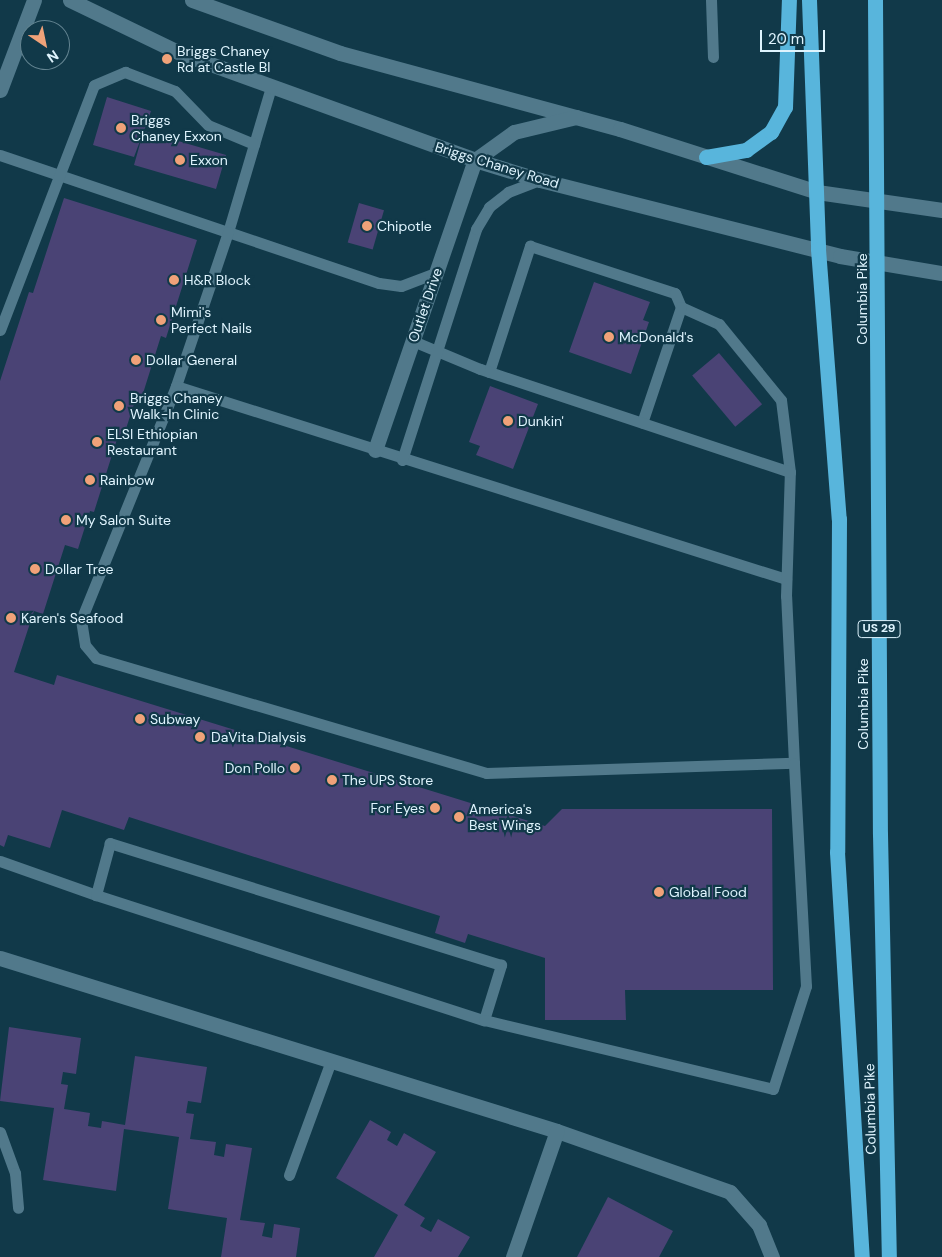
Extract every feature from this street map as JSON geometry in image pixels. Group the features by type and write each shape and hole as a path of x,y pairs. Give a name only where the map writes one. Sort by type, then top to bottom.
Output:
{"highway":[{"path":"706,157 746,150 771,132 785,107 788,0"},
{"path":"809,0 818,249 839,519 837,852 862,1257"},
{"name":"Columbia Pike","path":"875,0 880,834 889,1257"}],"main road":[{"path":"0,90 34,0"},
{"name":"Briggs Chaney Road","path":"70,0 180,53 475,160 540,180 840,256 942,273"},
{"path":"192,0 340,54 578,117 817,192 942,210"},
{"path":"475,160 514,132 578,117"},
{"name":"Outlet Drive","path":"375,450 475,160"},
{"path":"0,958 556,1130 730,1192 759,1225 772,1257"},
{"path":"513,1257 556,1130"}],"lane":[{"path":"712,0 712,57"},
{"path":"0,330 94,85 125,72 175,91 208,124 254,144"},
{"path":"271,87 228,232 176,386 81,620 85,645 96,658 486,773 794,763"},
{"path":"0,155 379,283 401,286 437,272"},
{"path":"402,460 476,229 489,207 508,192 540,180"},
{"path":"489,372 530,246 675,292 681,307 642,423"},
{"path":"0,861 96,895 484,1020 773,1089 806,986 786,579 790,472 781,400 720,324 681,307"},
{"path":"413,341 489,372 790,472"},
{"path":"176,386 402,460 786,579"},
{"path":"96,895 110,843 501,965 484,1020"},
{"path":"289,1175 331,1061"},
{"path":"0,1132 15,1172 18,1208"}],"building":[{"path":"107,97 151,111 144,131 226,155 216,189 134,165 143,133 134,157 93,145"},
{"path":"64,198 197,240 166,338 161,336 140,403 135,401 123,438 118,436 94,512 90,511 78,549 65,545 43,614 34,611 14,672 54,685 57,675 545,826 562,809 772,809 773,990 625,990 626,1020 545,1020 545,958 468,934 465,943 435,933 440,916 129,817 124,830 62,810 50,848 8,835 4,847 0,845 0,381 29,292 33,293"},
{"path":"359,203 384,210 373,250 348,242"},
{"name":"McDonald's","path":"594,282 650,302 643,320 649,322 631,374 569,352"},
{"path":"719,353 762,404 735,427 692,375"},
{"path":"490,386 538,404 513,469 476,455 480,446 469,442"},
{"path":"9,1027 81,1038 76,1074 63,1072 61,1084 68,1085 64,1109 90,1113 88,1126 101,1128 102,1121 125,1125 135,1056 207,1067 201,1103 188,1101 186,1113 194,1114 190,1139 216,1142 214,1155 224,1157 226,1144 252,1148 240,1220 265,1223 262,1236 272,1238 274,1224 300,1228 296,1257 221,1257 227,1218 168,1209 179,1137 124,1129 116,1191 43,1180 54,1108 0,1101"},
{"path":"370,1120 391,1132 387,1140 397,1146 404,1133 436,1152 404,1205 425,1218 420,1226 431,1232 438,1219 470,1237 458,1257 374,1257 398,1215 336,1178"},
{"path":"608,1197 673,1231 659,1257 577,1257"}],"place":[{"name":"Briggs Chaney Rd at Castle Bl","path":"167,59"},
{"name":"Briggs Chaney Exxon","path":"121,128"},
{"name":"Exxon","path":"180,160"},
{"name":"Chipotle","path":"367,226"},
{"name":"H&R Block","path":"174,280"},
{"name":"Mimi's Perfect Nails","path":"161,320"},
{"name":"McDonald's","path":"609,337"},
{"name":"Dollar General","path":"136,360"},
{"name":"Briggs Chaney Walk-In Clinic","path":"119,406"},
{"name":"Dunkin'","path":"508,421"},
{"name":"ELSI Ethiopian Restaurant","path":"97,442"},
{"name":"Rainbow","path":"90,480"},
{"name":"My Salon Suite","path":"66,520"},
{"name":"Dollar Tree","path":"35,569"},
{"name":"Karen's Seafood","path":"11,618"},
{"name":"Subway","path":"140,719"},
{"name":"DaVita Dialysis","path":"200,737"},
{"name":"Don Pollo","path":"295,768"},
{"name":"The UPS Store","path":"332,780"},
{"name":"For Eyes","path":"435,808"},
{"name":"America's Best Wings","path":"459,817"},
{"name":"Global Food","path":"659,892"}]}
